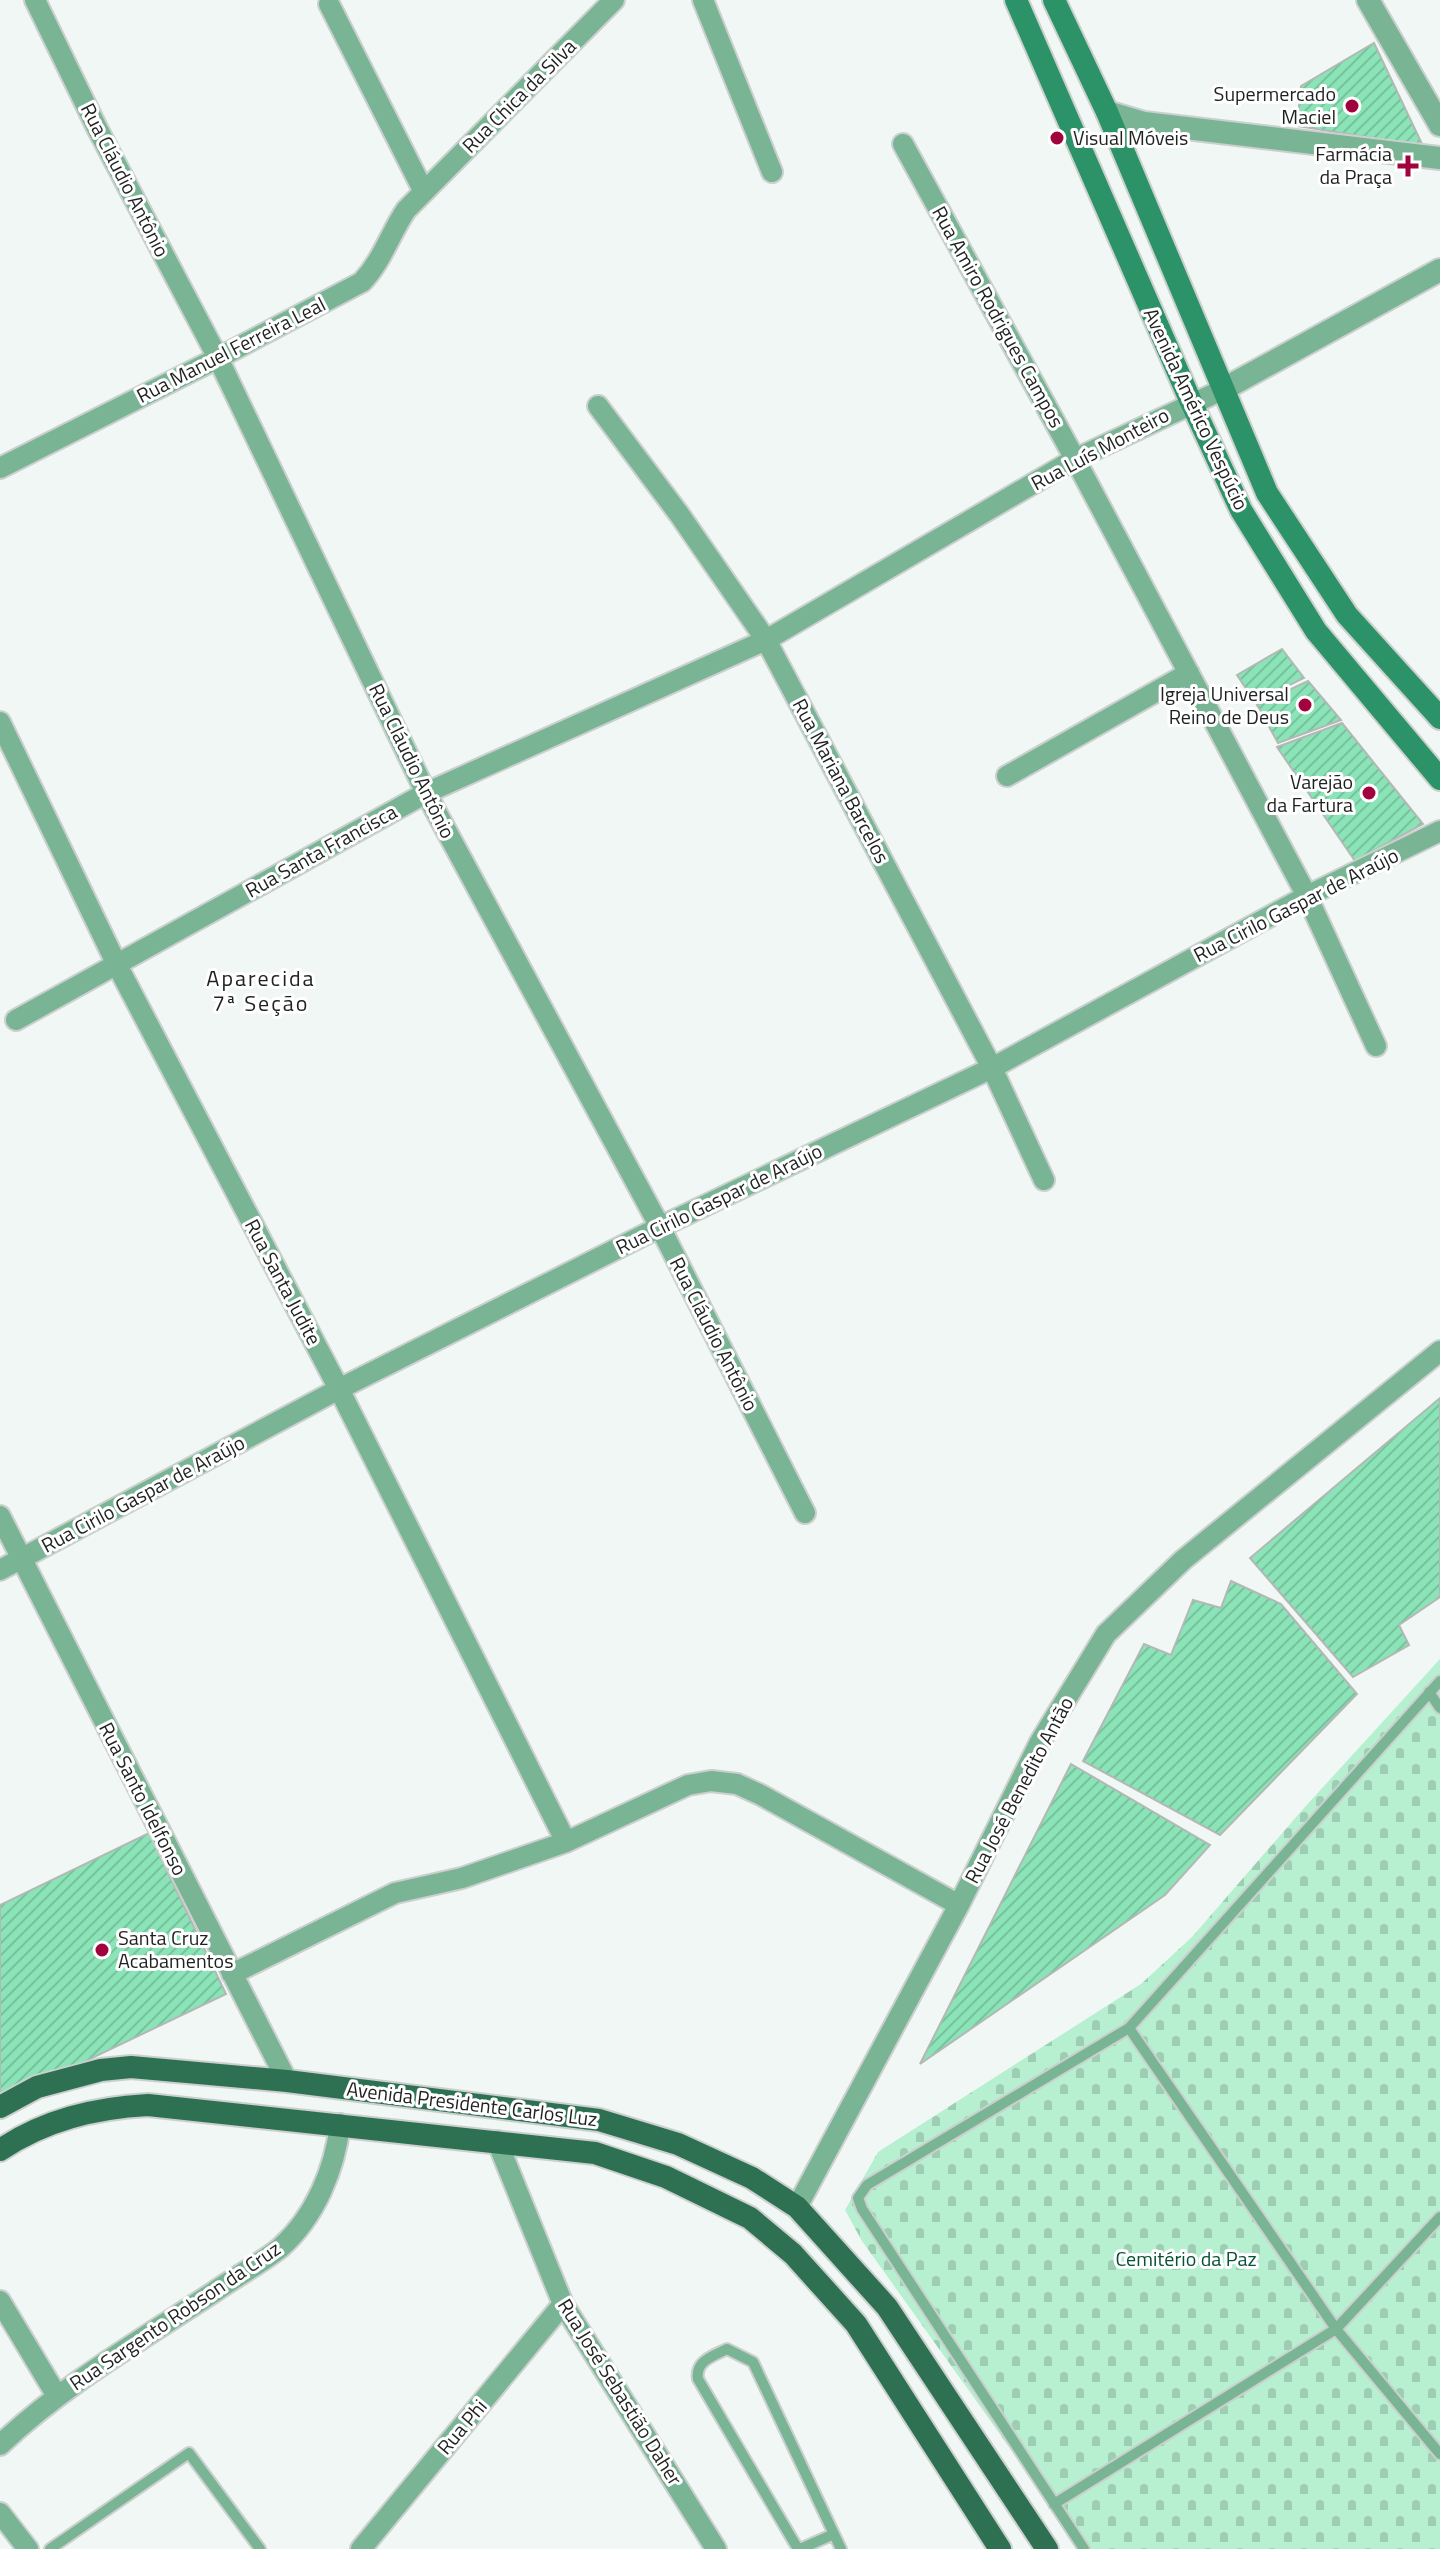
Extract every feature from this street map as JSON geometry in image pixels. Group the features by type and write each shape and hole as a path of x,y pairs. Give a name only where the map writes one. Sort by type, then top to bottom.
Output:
{"main road":[{"name":"Avenida Américo Vespúcio","path":"1016,0 1241,510 1316,631 1440,779"},
{"name":"Avenida Américo Vespúcio","path":"1054,0 1107,112 1267,493 1347,615 1440,718"},
{"name":"Avenida Presidente Carlos Luz","path":"0,2107 37,2087 101,2070 131,2067 287,2081 599,2120 678,2144 752,2178 797,2207 887,2307 1047,2549"},
{"name":"Avenida Presidente Carlos Luz","path":"0,2150 40,2128 76,2115 112,2107 148,2105 595,2153 666,2177 750,2218 793,2254 856,2324 1000,2549"}],"street":[{"name":"Rua Cláudio Antônio","path":"35,0 97,128 218,358 426,793 660,1227 805,1513"},
{"name":"Rua Chica da Silva","path":"424,192 614,0"},
{"path":"703,0 772,172"},
{"path":"1368,0 1440,125"},
{"path":"329,4 424,192"},
{"path":"1107,112 1144,123 1440,158"},
{"name":"Rua Amiro Rodrigues Campos","path":"903,144 1075,459 1307,896 1376,1046"},
{"name":"Rua Manuel Ferreira Leal","path":"0,468 362,282 376,268 406,210 424,192"},
{"name":"Rua Luís Monteiro","path":"766,640 1075,459 1222,390 1440,270"},
{"name":"Rua Mariana Barcelos","path":"598,406 679,514 766,640 992,1068 1044,1180"},
{"name":"Rua Santa Francisca","path":"16,1020 426,793 766,640"},
{"path":"1007,776 1189,673"},
{"name":"Rua Santa Judite","path":"0,722 117,965 339,1389 566,1842"},
{"name":"Rua Cirilo Gaspar de Araújo","path":"0,1570 339,1389 660,1227 992,1068 1307,896 1440,831"},
{"name":"Rua José Benedito Antão","path":"797,2207 959,1905 1040,1742 1106,1634 1183,1560 1440,1351"},
{"name":"Rua Santo Idelfonso","path":"0,1516 287,2081"},
{"path":"232,1974 395,1893 462,1878 566,1842 688,1785 711,1781 737,1784 761,1795 959,1905"},
{"name":"Rua Sargento Robson da Cruz","path":"0,2445 57,2396 281,2247 311,2211 325,2184 337,2151 340,2124"},
{"name":"Rua José Sebastião Daher","path":"497,2141 563,2304 716,2549"},
{"path":"0,2301 57,2396"},
{"name":"Rua Phi","path":"361,2549 563,2304"},
{"path":"0,2513 28,2549"}],"lane":[{"path":"1084,2549 862,2209 858,2198 867,2185 1129,2028 1440,1681"},
{"path":"1429,1692 1440,1708"},
{"path":"1129,2028 1336,2329 1440,2454"},
{"path":"1054,2504 1336,2329 1440,2217"},
{"path":"834,2534 799,2549 698,2379 697,2371 703,2362 727,2349 753,2362 834,2534 841,2549"},
{"path":"50,2549 189,2453 260,2549"}],"green space":[{"name":"Cemitério da Paz","path":"1440,1659 1440,2549 1082,2549 862,2241 845,2210 878,2152 1141,1984 1192,1937"}],"building":[{"name":"Supermercado Maciel","path":"1374,43 1423,146 1297,126 1301,86"},
{"path":"1282,649 1304,678 1255,702 1237,675"},
{"path":"1308,681 1341,720 1278,743 1257,705"},
{"path":"1342,723 1423,824 1355,861 1277,747"},
{"path":"1440,1398 1440,1597 1399,1625 1409,1645 1353,1677 1250,1558"},
{"path":"1231,1581 1281,1604 1357,1694 1220,1835 1083,1761 1144,1644 1171,1655 1193,1600 1221,1608"},
{"path":"1071,1764 1210,1845 1165,1895 920,2064"},
{"name":"Santa Cruz Acabamentos","path":"149,1833 226,1994 0,2102 0,1905"}],"place":[{"name":"Supermercado Maciel","path":"1352,106"},
{"name":"Visual Móveis","path":"1057,138"},
{"name":"Farmácia da Praça","path":"1408,166"},
{"name":"Igreja Universal Reino de Deus","path":"1305,705"},
{"name":"Varejão da Fartura","path":"1369,793"},
{"name":"Santa Cruz Acabamentos","path":"102,1950"}],"district":[{"name":"Aparecida 7ª Seção","path":"261,990"}]}
